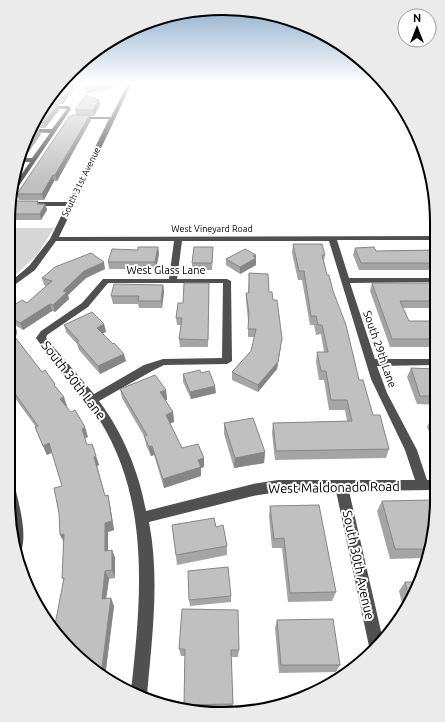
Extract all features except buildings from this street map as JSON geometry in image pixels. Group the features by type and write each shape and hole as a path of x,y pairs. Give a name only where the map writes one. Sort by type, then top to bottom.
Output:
{"street":[{"path":"19,182 63,118 112,118"},
{"name":"South 31st Avenue","path":"54,239 112,118"},
{"path":"37,130 54,130"},
{"path":"25,160 34,160"},
{"path":"16,204 70,204"},
{"name":"South 29th Lane","path":"332,238 371,363 382,393 429,485"},
{"name":"West Vineyard Road","path":"54,239 430,238"},
{"path":"15,282 32,268 54,239"},
{"path":"173,281 178,239"},
{"path":"345,281 430,280"},
{"name":"West Glass Lane","path":"93,400 148,368 163,362 227,361 227,281 106,281"},
{"name":"South 30th Lane","path":"106,281 96,296 81,309 44,333 41,338 93,400 115,437 134,484 141,518 145,553 147,594 139,690"},
{"path":"371,363 430,362"},
{"name":"South 30th Avenue","path":"341,485 375,640"},
{"name":"West Maldonado Road","path":"141,518 253,490 278,486 429,485"}],"shaded area":[{"path":"15,228 54,228 37,255 15,275"}]}
